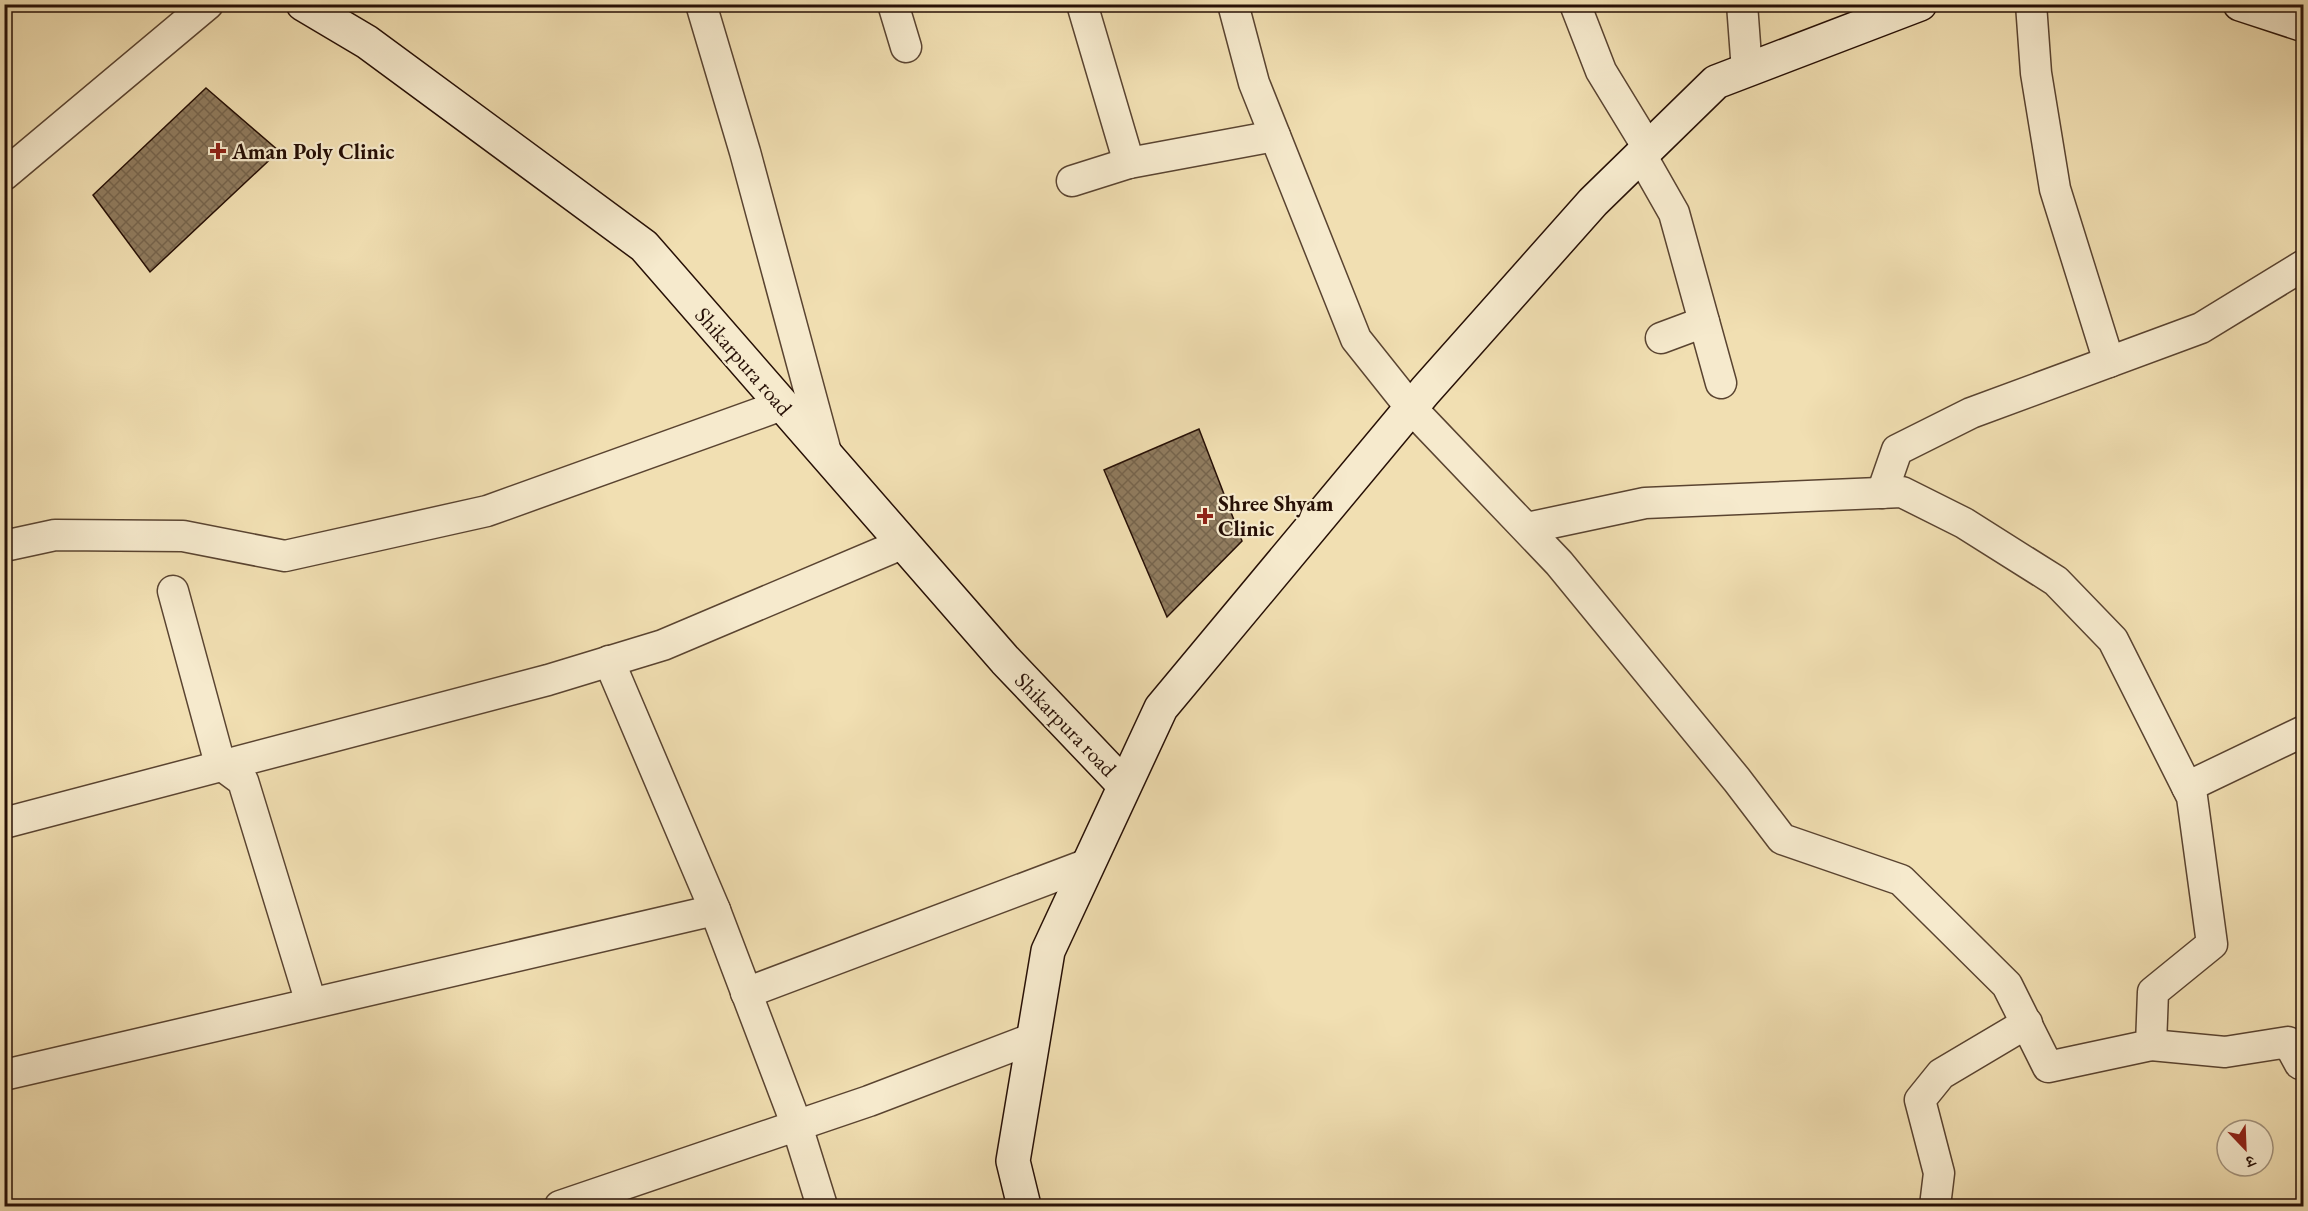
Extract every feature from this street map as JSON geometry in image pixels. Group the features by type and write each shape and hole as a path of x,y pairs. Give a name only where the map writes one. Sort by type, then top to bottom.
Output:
{"street":[{"path":"4,175 208,4"},
{"name":"Shikarpura road","path":"303,4 367,42 644,246 1005,660 1125,785"},
{"path":"701,4 746,152 827,456"},
{"path":"893,4 906,47"},
{"path":"1082,4 1129,163"},
{"path":"1233,4 1254,83 1356,339 1411,408 1559,563 1737,780 1782,839 1901,880 2007,985 2048,1067 2151,1046 2225,1052 2288,1042 2300,1064 2304,1063"},
{"path":"1575,4 1601,71 1674,213 1721,382"},
{"path":"1742,4 1747,70"},
{"path":"1024,1206 1013,1161 1048,951 1161,708 1411,408 1593,202 1716,82 1920,4"},
{"path":"2031,4 2036,72 2055,189 2109,362"},
{"path":"2240,4 2304,25"},
{"path":"1072,181 1129,163 1275,136"},
{"path":"1882,493 1897,450 1971,413 2201,328 2304,265"},
{"path":"1661,338 1704,322"},
{"path":"4,546 55,535 183,536 285,556 487,511 782,405"},
{"path":"1527,528 1645,502 1902,492 1964,523 2056,581 2113,640 2192,797 2212,944 2153,992 2151,1046"},
{"path":"4,823 220,764 256,758 663,645 904,543"},
{"path":"173,591 220,764 243,781 311,1002"},
{"path":"609,661 715,910 797,1126 822,1206"},
{"path":"2187,787 2304,731"},
{"path":"746,993 1088,864"},
{"path":"4,1075 715,910"},
{"path":"1935,1206 1939,1173 1920,1100 1941,1074 2026,1023"},
{"path":"560,1206 869,1101 1034,1038"}],"building":[{"path":"206,88 279,151 150,272 93,195"},
{"path":"1199,429 1242,541 1167,617 1104,470"}],"place":[{"name":"Aman Poly Clinic","path":"218,151"},
{"name":"Shree Shyam Clinic","path":"1205,516"}]}
